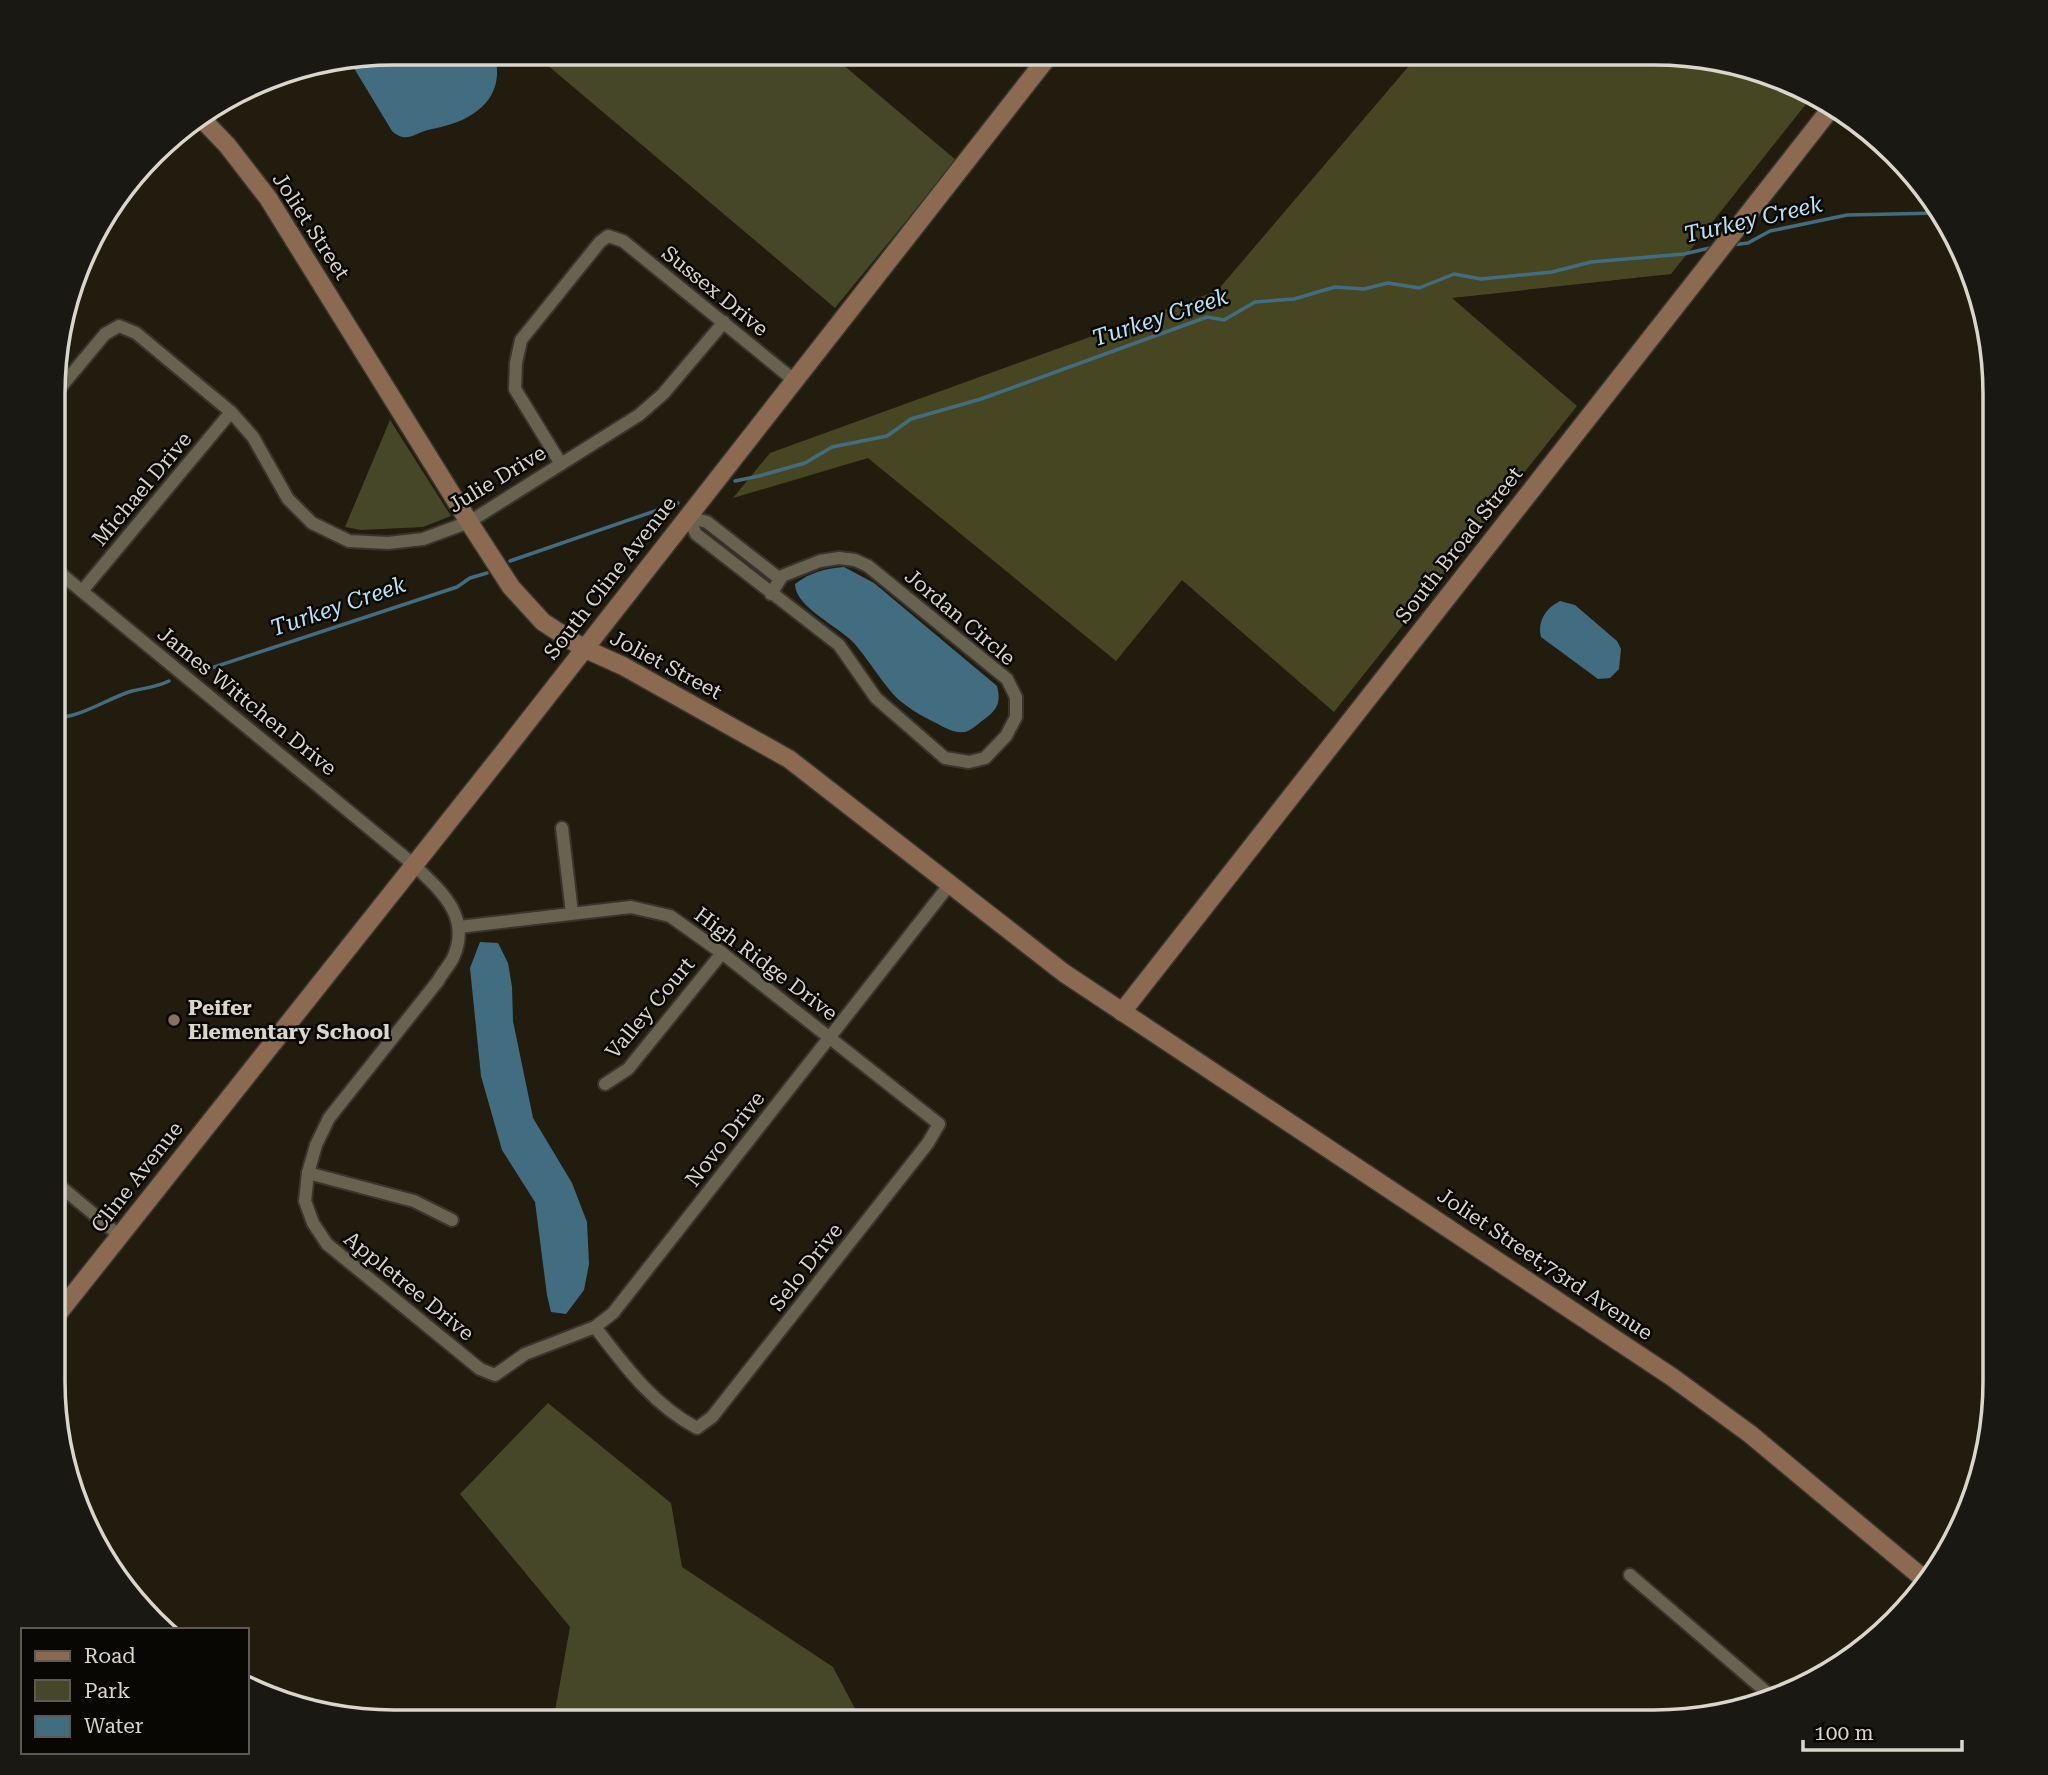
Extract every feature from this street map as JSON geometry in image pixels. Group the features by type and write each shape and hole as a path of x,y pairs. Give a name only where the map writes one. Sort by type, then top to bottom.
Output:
{"street":[{"name":"South Cline Avenue","path":"204,1129 1042,65"},
{"name":"South Broad Street","path":"1122,1012 1827,114"},
{"name":"Joliet Street","path":"206,124 227,145 268,198 469,522 524,604 543,622 583,648 623,666 789,759 1065,973 1122,1012"},
{"name":"Sussex Drive","path":"561,464 515,389 516,363 521,340 600,242 608,236 623,241 795,381"},
{"name":"Julie Drive","path":"65,382 105,334 119,326 136,333 231,412 253,437 288,499 312,523 349,541 388,543 423,539 469,522 639,415 663,394 724,322"},
{"name":"Michael Drive","path":"82,591 231,412"},
{"path":"688,517 707,522 780,579 771,594"},
{"name":"Jordan Circle","path":"688,517 696,534 839,645 876,698 944,758 969,762 985,758 1006,736 1016,717 1016,697 1007,679 868,566 855,560 839,558 820,561 780,579"},
{"name":"James Wittchen Drive","path":"65,577 414,865 439,888 453,906 459,927"},
{"path":"562,828 572,913"},
{"name":"Novo Drive","path":"495,1375 525,1354 595,1327 621,1302 950,884"},
{"name":"High Ridge Drive","path":"459,927 631,907 670,916 722,953 939,1124"},
{"name":"Appletree Drive","path":"459,927 453,957 438,981 329,1118 316,1145 308,1173 305,1201 313,1223 327,1244 480,1369 495,1375"},
{"name":"Valley Court","path":"605,1084 628,1069 722,953"},
{"name":"Joliet Street;73rd Avenue","path":"1122,1012 1672,1377 1750,1434 1919,1576"},
{"name":"Selo Drive","path":"595,1327 631,1374 660,1404 697,1428 712,1417 928,1143 939,1124"},
{"name":"Cline Avenue","path":"65,1305 204,1129"},
{"path":"308,1173 414,1201 452,1220"},
{"path":"65,1190 120,1236"},
{"path":"1630,1575 1766,1691"}],"green space":[{"path":"547,65 843,65 956,160 835,308"},
{"path":"1410,65 1676,65 1718,71 1760,82 1807,103 1671,274 1452,298 1577,406 1334,712 1182,580 1116,661 868,458 733,498 770,453 1217,291"},
{"path":"390,420 451,516 423,527 361,530 345,527"},
{"path":"548,1403 671,1503 682,1567 833,1667 856,1710 555,1710 570,1627 460,1494"}],"water":[{"path":"372,65 496,65 496,83 491,95 473,114 447,126 407,137 392,131 354,68"},
{"path":"844,567 874,583 997,686 998,704 990,715 968,731 956,732 920,714 893,694 854,643 809,608 797,592 795,584 812,574"},
{"path":"1560,601 1575,605 1617,641 1621,649 1619,669 1610,678 1598,679 1541,637 1540,626 1544,616"},
{"path":"480,942 498,943 508,963 513,1021 533,1118 572,1183 587,1222 589,1264 584,1290 566,1314 551,1312 535,1202 502,1150 481,1076 470,968"}],"waterway":[{"name":"Turkey Creek","path":"1732,245 1748,243 1770,231 1847,215 1929,213"},
{"name":"Turkey Creek","path":"735,481 805,463 832,447 887,436 911,419 981,399 1207,317 1224,320 1255,302 1294,299 1335,287 1364,289 1388,283 1419,288 1454,274 1481,279 1552,272 1591,262 1684,254 1714,247"},
{"name":"Turkey Creek","path":"510,561 678,503"},
{"name":"Turkey Creek","path":"199,672 457,587 470,578 487,573"},
{"name":"Turkey Creek","path":"65,717 122,694 169,681"}],"place":[{"name":"Peifer Elementary School","path":"174,1020"}]}
